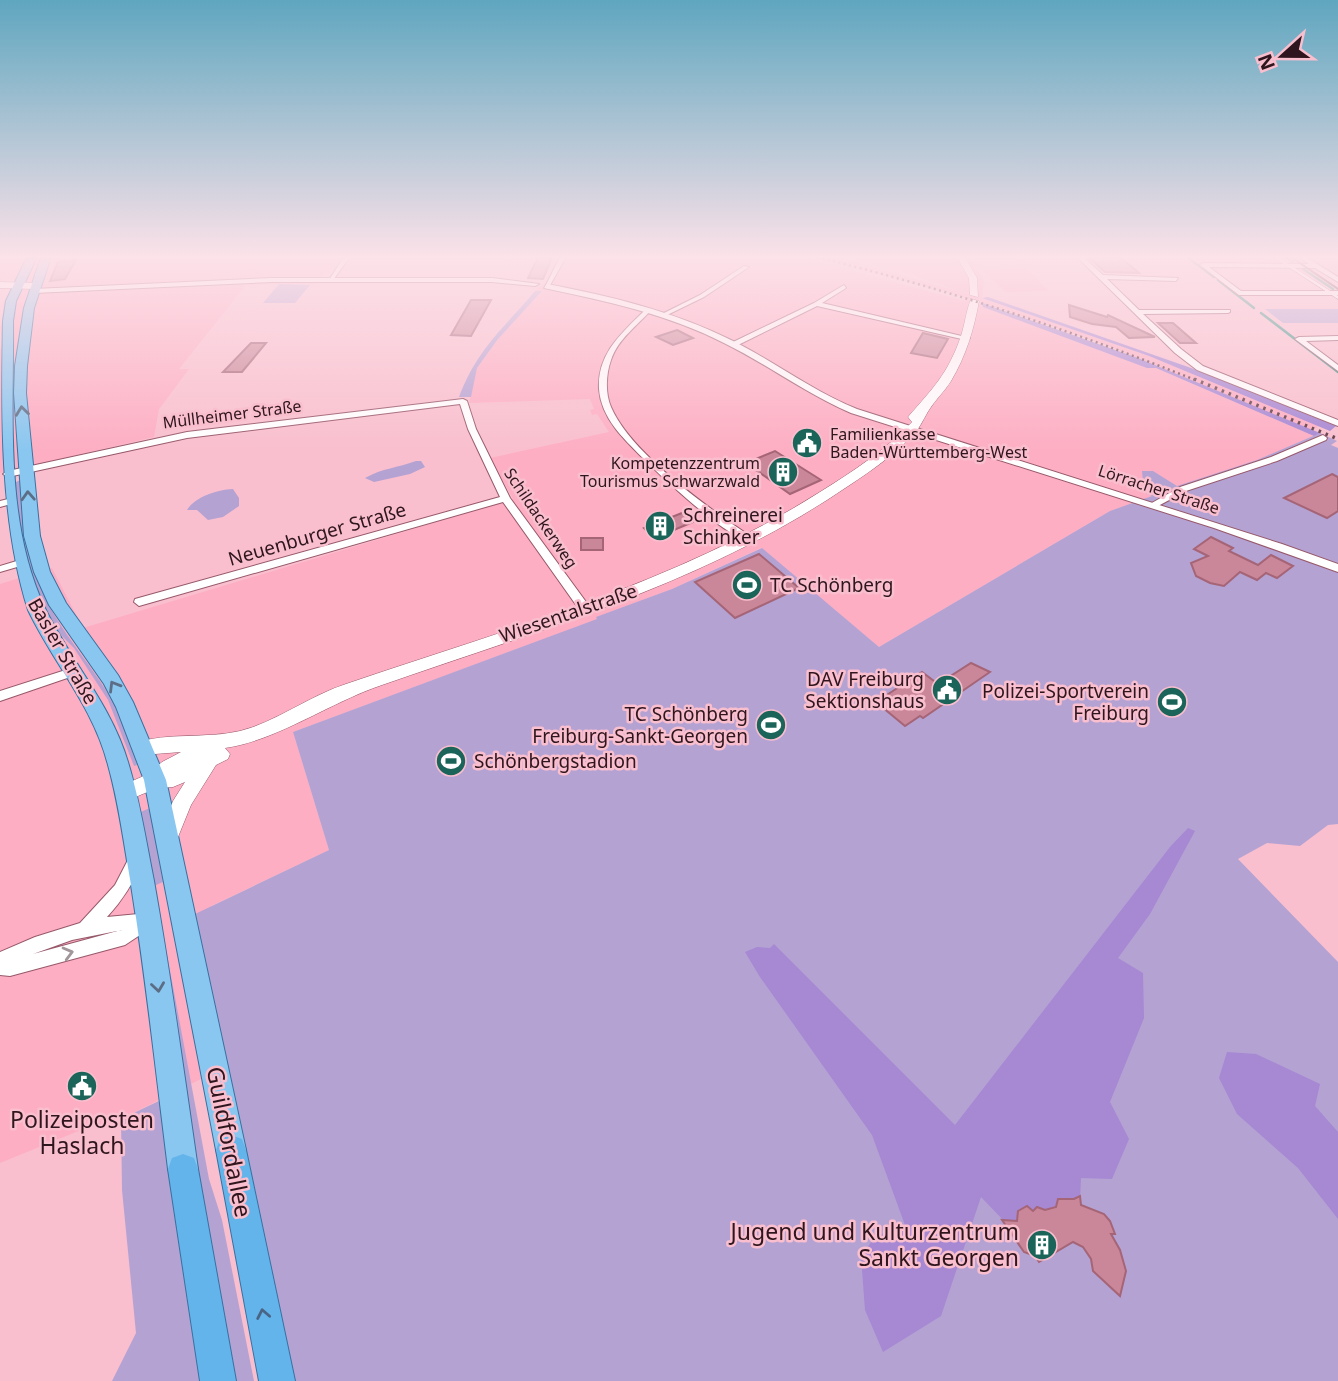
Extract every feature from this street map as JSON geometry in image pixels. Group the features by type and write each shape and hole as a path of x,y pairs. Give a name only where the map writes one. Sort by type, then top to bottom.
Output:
{"highway":[{"name":"Guildfordallee","path":"230,1150 276,1381"},
{"path":"183,1169 218,1381"}],"main road":[{"name":"Basler Straße","path":"5,321 3,410 8,474 4,503 28,590 107,730 126,793 149,920"},
{"name":"Basler Straße","path":"27,321 20,393 30,523 42,572 58,605 116,689 142,748 155,780 183,904"},
{"name":"Wiesentalstraße","path":"126,793 155,780 173,779 218,750 232,748 244,738 347,690 585,609 678,573 797,514 876,458 905,430 954,365 966,338 969,321"},
{"path":"142,748 218,750"},
{"path":"169,836 188,791 218,750"},
{"path":"183,904 149,920 183,1169"},
{"name":"Guildfordallee","path":"183,904 230,1150"}],"street":[{"path":"638,321 615,346 607,360 603,384 608,409 635,445 663,473 718,520 749,540"},
{"name":"Lörracher Straße","path":"679,321 733,344 853,410 859,417 1155,504 1338,568"},
{"path":"733,344 780,321"},
{"path":"893,321 966,338"},
{"path":"1148,321 1192,362 1338,423"},
{"path":"1338,338 1299,339 1338,369"},
{"name":"Müllheimer Straße","path":"8,474 187,435 463,401"},
{"name":"Schildackerweg","path":"463,401 472,429 505,498 585,609"},
{"path":"1155,504 1183,489 1273,459 1323,438"},
{"name":"Neuenburger Straße","path":"139,603 505,498"},
{"path":"0,569 20,563"},
{"path":"0,696 75,671"},
{"path":"83,931 116,897 129,878 137,854"},
{"path":"0,960 29,946 83,931 123,921 149,920"},
{"path":"0,967 10,968 125,937 149,920"}],"shaded area":[{"path":"3,321 217,321 179,369 189,369 159,409 154,437 0,473 0,350 3,342 0,327"},
{"path":"508,321 514,321 477,368 471,397 459,397 474,365"},
{"path":"514,321 1029,321 1147,368 1156,368 1314,436 1257,460 1110,511 879,647 761,548 672,589 597,617 598,619 293,732 329,850 211,906 223,1068 121,1119 76,1132 0,1163 0,584 52,568 83,628 513,499 490,458 609,432 597,414 592,415 590,410 594,409 590,399 469,403 477,368"},
{"path":"1022,321 1034,321 1138,358 1320,433 1314,436 1156,368 1147,368"},
{"path":"1036,321 1050,321 1149,356 1319,426 1312,430 1106,345"},
{"path":"1050,321 1058,321 1194,369 1336,426 1330,431 1149,356"},
{"path":"1281,321 1338,321 1338,323"},
{"path":"1320,433 1337,441 1331,445 1338,448 1338,824 1328,825 1300,846 1267,843 1238,859 1338,962 1338,1381 291,1381 193,915 329,850 293,732 597,619 596,617 672,589 762,548 879,647 1110,511 1152,496 1144,492 1142,471 1153,471 1177,486 1257,460"},
{"path":"421,461 425,467 410,474 374,482 365,478 378,472"},
{"path":"21,480 29,547 44,595 62,627 114,704 123,721 137,765 134,766 108,700 74,648 60,634 37,591 24,555 13,483"},
{"path":"233,489 239,498 239,506 223,517 208,520 197,510 187,510 207,495"},
{"path":"150,808 163,882 149,888 136,814"},
{"path":"1188,828 1195,831 1150,914 1118,958 1143,973 1144,1018 1110,1102 1129,1139 1112,1179 1081,1178 1080,1199 1058,1199 1056,1207 1045,1210 1037,1207 1033,1211 1027,1206 1018,1211 1017,1220 1006,1220 1006,1223 981,1197 941,1316 883,1352 865,1310 861,1256 875,1237 905,1225 872,1135 745,952 757,947 770,948 774,944 955,1125 1170,847"},
{"path":"166,949 209,1179 222,1220 254,1381 235,1381 160,952"},
{"path":"1227,1052 1256,1054 1320,1084 1315,1106 1338,1132 1338,1219 1298,1168 1237,1114 1219,1078"},
{"path":"161,1100 205,1381 112,1381 136,1333 122,1190 121,1119"}],"building":[{"path":"459,321 479,321 471,336 451,335"},
{"path":"1084,321 1122,321 1155,337 1129,338 1116,327"},
{"path":"1158,323 1173,323 1196,343 1180,343"},
{"path":"677,330 693,338 673,345 656,337"},
{"path":"923,333 948,339 937,358 911,353"},
{"path":"251,343 266,343 242,372 223,372"},
{"name":"Kompetenzzentrum Tourismus Schwarzwald","path":"775,451 821,480 790,494 746,463"},
{"path":"1332,474 1338,477 1338,511 1327,518 1284,498"},
{"name":"Schreinerei Schinker","path":"682,513 693,522 655,538 644,528"},
{"path":"1211,537 1233,548 1229,551 1258,565 1271,555 1293,566 1277,578 1266,573 1257,580 1240,572 1224,586 1210,583 1196,576 1191,563 1208,556 1194,549"},
{"path":"581,538 603,538 603,550 581,550"},
{"name":"TC Schönberg","path":"759,554 799,588 735,618 695,582"},
{"path":"971,663 990,672 923,718 920,716 905,726 876,702 922,672 938,684"},
{"name":"Jugend und Kulturzentrum Sankt Georgen","path":"1080,1196 1081,1205 1104,1214 1110,1221 1115,1234 1111,1234 1120,1250 1126,1271 1120,1296 1093,1271 1091,1259 1083,1247 1073,1242 1039,1262 1035,1256 1024,1252 1002,1220 1017,1221 1018,1211 1027,1206 1033,1211 1037,1207 1045,1210 1056,1207 1058,1199 1074,1199"}],"waterway":[{"path":"1272,321 1338,372"}],"railway":[{"path":"1036,321 1198,381"},
{"path":"1194,379 1338,439"}],"place":[{"name":"Familienkasse Baden-Württemberg-West","path":"807,443"},
{"name":"Kompetenzzentrum Tourismus Schwarzwald","path":"783,472"},
{"name":"Schreinerei Schinker","path":"660,526"},
{"name":"TC Schönberg","path":"747,585"},
{"name":"DAV Freiburg Sektionshaus","path":"947,690"},
{"name":"Polizei-Sportverein Freiburg","path":"1172,702"},
{"name":"TC Schönberg Freiburg-Sankt-Georgen","path":"771,725"},
{"name":"Schönbergstadion","path":"451,761"},
{"name":"Polizeiposten Haslach","path":"82,1086"},
{"name":"Jugend und Kulturzentrum Sankt Georgen","path":"1042,1245"}]}
